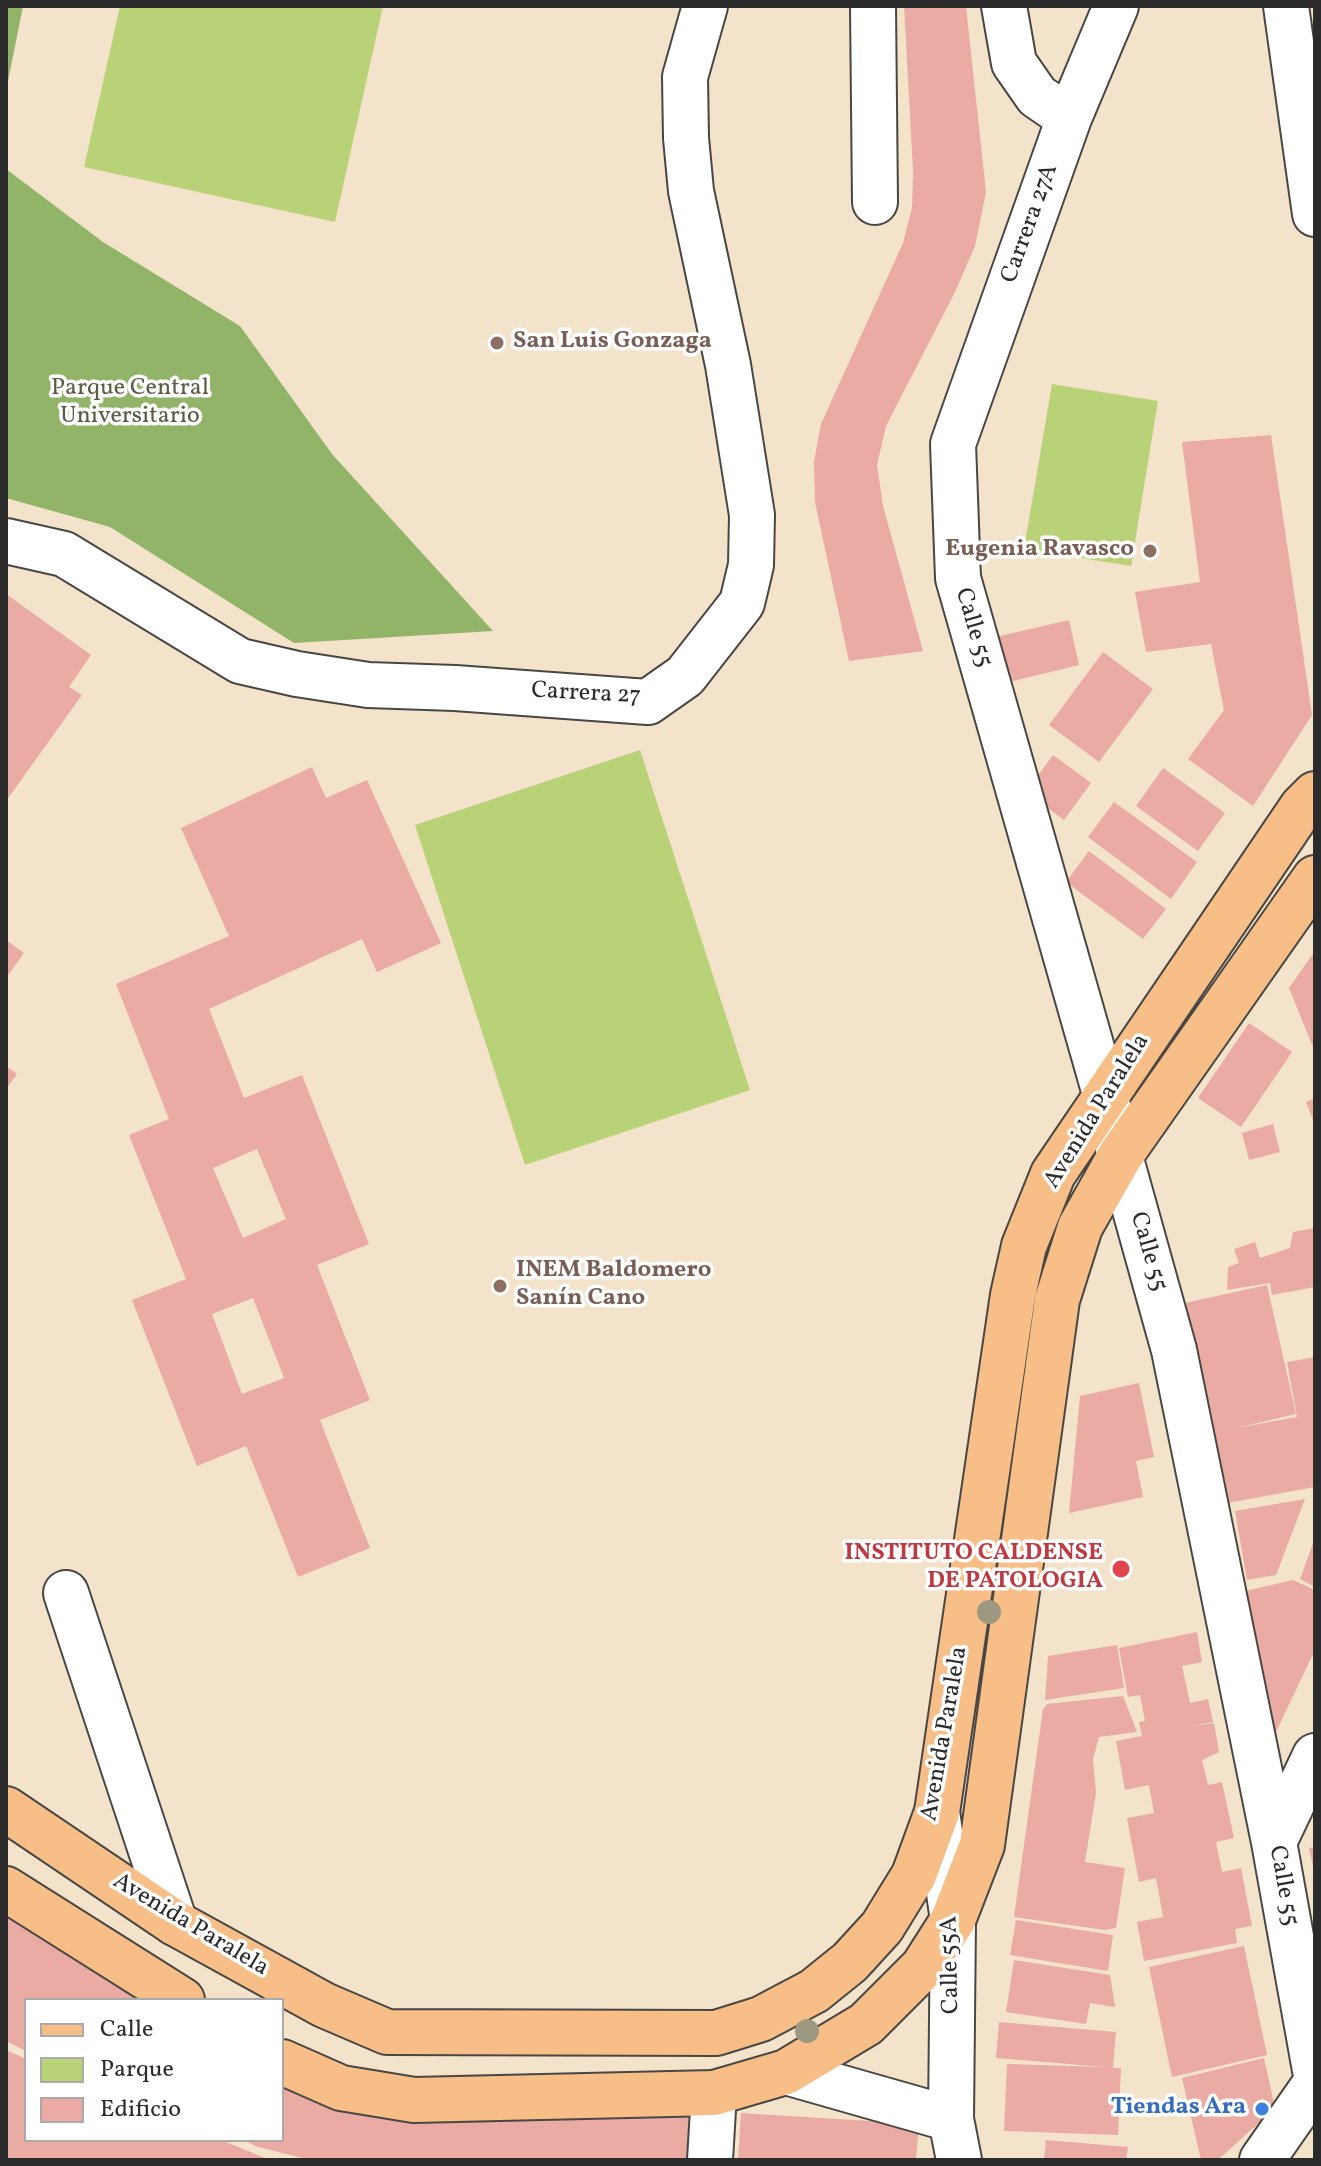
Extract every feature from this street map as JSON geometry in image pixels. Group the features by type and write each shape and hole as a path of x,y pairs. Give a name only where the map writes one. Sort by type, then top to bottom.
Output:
{"main road":[{"name":"Avenida Paralela","path":"6,1809 175,1923 324,2005 387,2032 716,2033 761,2019 814,1991 850,1962 882,1927 914,1875 937,1812 1010,1311 1024,1246 1053,1174 1302,807 1315,794"},
{"name":"Avenida Paralela","path":"284,2063 341,2088 414,2100 714,2093 786,2072 866,2024 923,1967 953,1920 982,1845 1057,1300 1080,1227 1120,1156 1315,878"},
{"path":"6,1889 179,1998"}],"street":[{"name":"Carrera 27","path":"6,541 64,554 240,661 297,674 368,685 648,702 685,676 742,603 751,565 752,515 728,365 691,191 686,138 685,77 705,6"},
{"path":"873,6 875,202"},
{"path":"1004,6 1014,63 1037,96 1069,118"},
{"name":"Carrera 27A","path":"953,444 1069,118 1116,6"},
{"path":"1286,6 1315,214"},
{"name":"Calle 55","path":"953,444 958,578 1105,1094 1174,1350 1274,1842 1315,2070"},
{"path":"66,1593 175,1923"},
{"path":"1274,1842 1315,1756"},
{"name":"Calle 55A","path":"786,2072 955,2140 953,1920 937,1812"},
{"path":"1262,2160 1315,2084"},
{"path":"710,2160 714,2093"}],"green space":[{"path":"6,6 23,6 6,91"},
{"path":"120,6 383,6 335,222 84,167"},
{"name":"Parque Central Universitario","path":"6,169 103,242 240,326 332,454 493,631 294,643 110,527 6,498"},
{"path":"1052,384 1158,401 1131,566 1024,549"},
{"path":"640,750 750,1090 525,1165 415,825"}],"building":[{"path":"904,6 966,6 986,192 975,246 955,292 886,426 877,465 883,506 923,651 849,661 815,502 814,462 821,424 903,243 912,208 913,171"},
{"path":"1271,435 1312,715 1253,806 1188,759 1224,710 1211,644 1146,652 1135,592 1200,582 1182,442"},
{"path":"6,594 91,655 69,687 82,695 6,801"},
{"path":"1069,620 1079,665 997,685 987,639"},
{"path":"1103,652 1153,689 1099,762 1049,725"},
{"path":"1053,755 1091,783 1064,820 1026,792"},
{"path":"312,767 326,798 367,780 441,943 377,972 362,939 209,1009 244,1098 302,1075 369,1244 317,1265 370,1400 320,1420 370,1548 298,1577 246,1446 197,1466 132,1300 186,1279 129,1135 169,1119 116,984 229,936 181,828","holes":["257,1149 286,1219 243,1238 213,1168","253,1298 284,1378 242,1394 212,1314"]},
{"path":"1163,768 1225,813 1198,851 1136,806"},
{"path":"1114,802 1197,862 1171,899 1088,837"},
{"path":"1089,851 1166,909 1143,939 1066,882"},
{"path":"6,940 24,953 6,978"},
{"path":"1315,951 1315,1052 1289,988"},
{"path":"1249,1023 1292,1052 1241,1127 1198,1098"},
{"path":"6,1066 17,1074 6,1089"},
{"path":"1315,1098 1315,1125 1306,1102"},
{"path":"1273,1124 1280,1152 1249,1160 1242,1133"},
{"path":"1315,1228 1315,1287 1272,1295 1270,1283 1227,1290 1228,1267 1239,1263 1234,1249 1255,1242 1260,1258 1290,1248 1293,1232"},
{"path":"1267,1285 1296,1414 1236,1428 1297,1417 1287,1362 1315,1357 1315,1487 1222,1504 1213,1433 1185,1303"},
{"path":"1139,1383 1154,1457 1136,1461 1143,1497 1069,1513 1080,1396"},
{"path":"1305,1499 1276,1575 1247,1580 1235,1511"},
{"path":"1315,1538 1315,1587 1300,1579"},
{"path":"1293,1580 1315,1590 1315,1650 1274,1736 1241,1592"},
{"path":"1197,1632 1202,1662 1182,1666 1190,1703 1208,1699 1213,1722 1189,1727 1214,1723 1219,1752 1202,1760 1208,1785 1222,1782 1234,1838 1216,1842 1222,1872 1241,1868 1252,1926 1235,1929 1237,1943 1144,1961 1137,1922 1163,1917 1156,1878 1139,1882 1127,1818 1154,1813 1149,1785 1125,1790 1116,1741 1142,1736 1139,1722 1145,1721 1140,1695 1128,1697 1119,1648"},
{"path":"1117,1645 1124,1688 1045,1700 1048,1656"},
{"path":"1123,1696 1137,1732 1099,1737 1093,1759 1096,1793 1085,1862 1125,1868 1116,1928 1105,1930 1014,1917 1043,1709 1047,1704"},
{"path":"1315,1847 1315,1870 1314,1871 1309,1848"},
{"path":"6,1899 155,1998 24,1998 24,2050 6,2041"},
{"path":"1016,1920 1113,1935 1108,1971 1010,1955"},
{"path":"1244,1946 1267,2055 1172,2077 1149,1967"},
{"path":"1014,1960 1110,1975 1115,2007 1090,2003 1086,2024 1006,2012"},
{"path":"999,2022 1116,2032 1113,2068 1121,2068 1118,2135 1004,2131 1007,2064 1105,2067 996,2058"},
{"path":"6,2050 24,2058 24,2142 226,2142 270,2160 6,2160"},
{"path":"1264,2058 1275,2108 1218,2160 1201,2160 1182,2078"},
{"path":"284,2077 693,2113 691,2160 310,2160 248,2142 284,2142"},
{"path":"741,2113 919,2124 916,2160 738,2160"},
{"path":"1046,2140 1128,2147 1126,2160 1044,2160"}],"place":[{"name":"San Luis Gonzaga","path":"497,343"},
{"name":"Eugenia Ravasco","path":"1150,551"},
{"name":"INEM Baldomero Sanín Cano","path":"500,1286"},
{"name":"INSTITUTO CALDENSE DE PATOLOGIA","path":"1121,1569"},
{"name":"Tiendas Ara","path":"1262,2109"}]}
